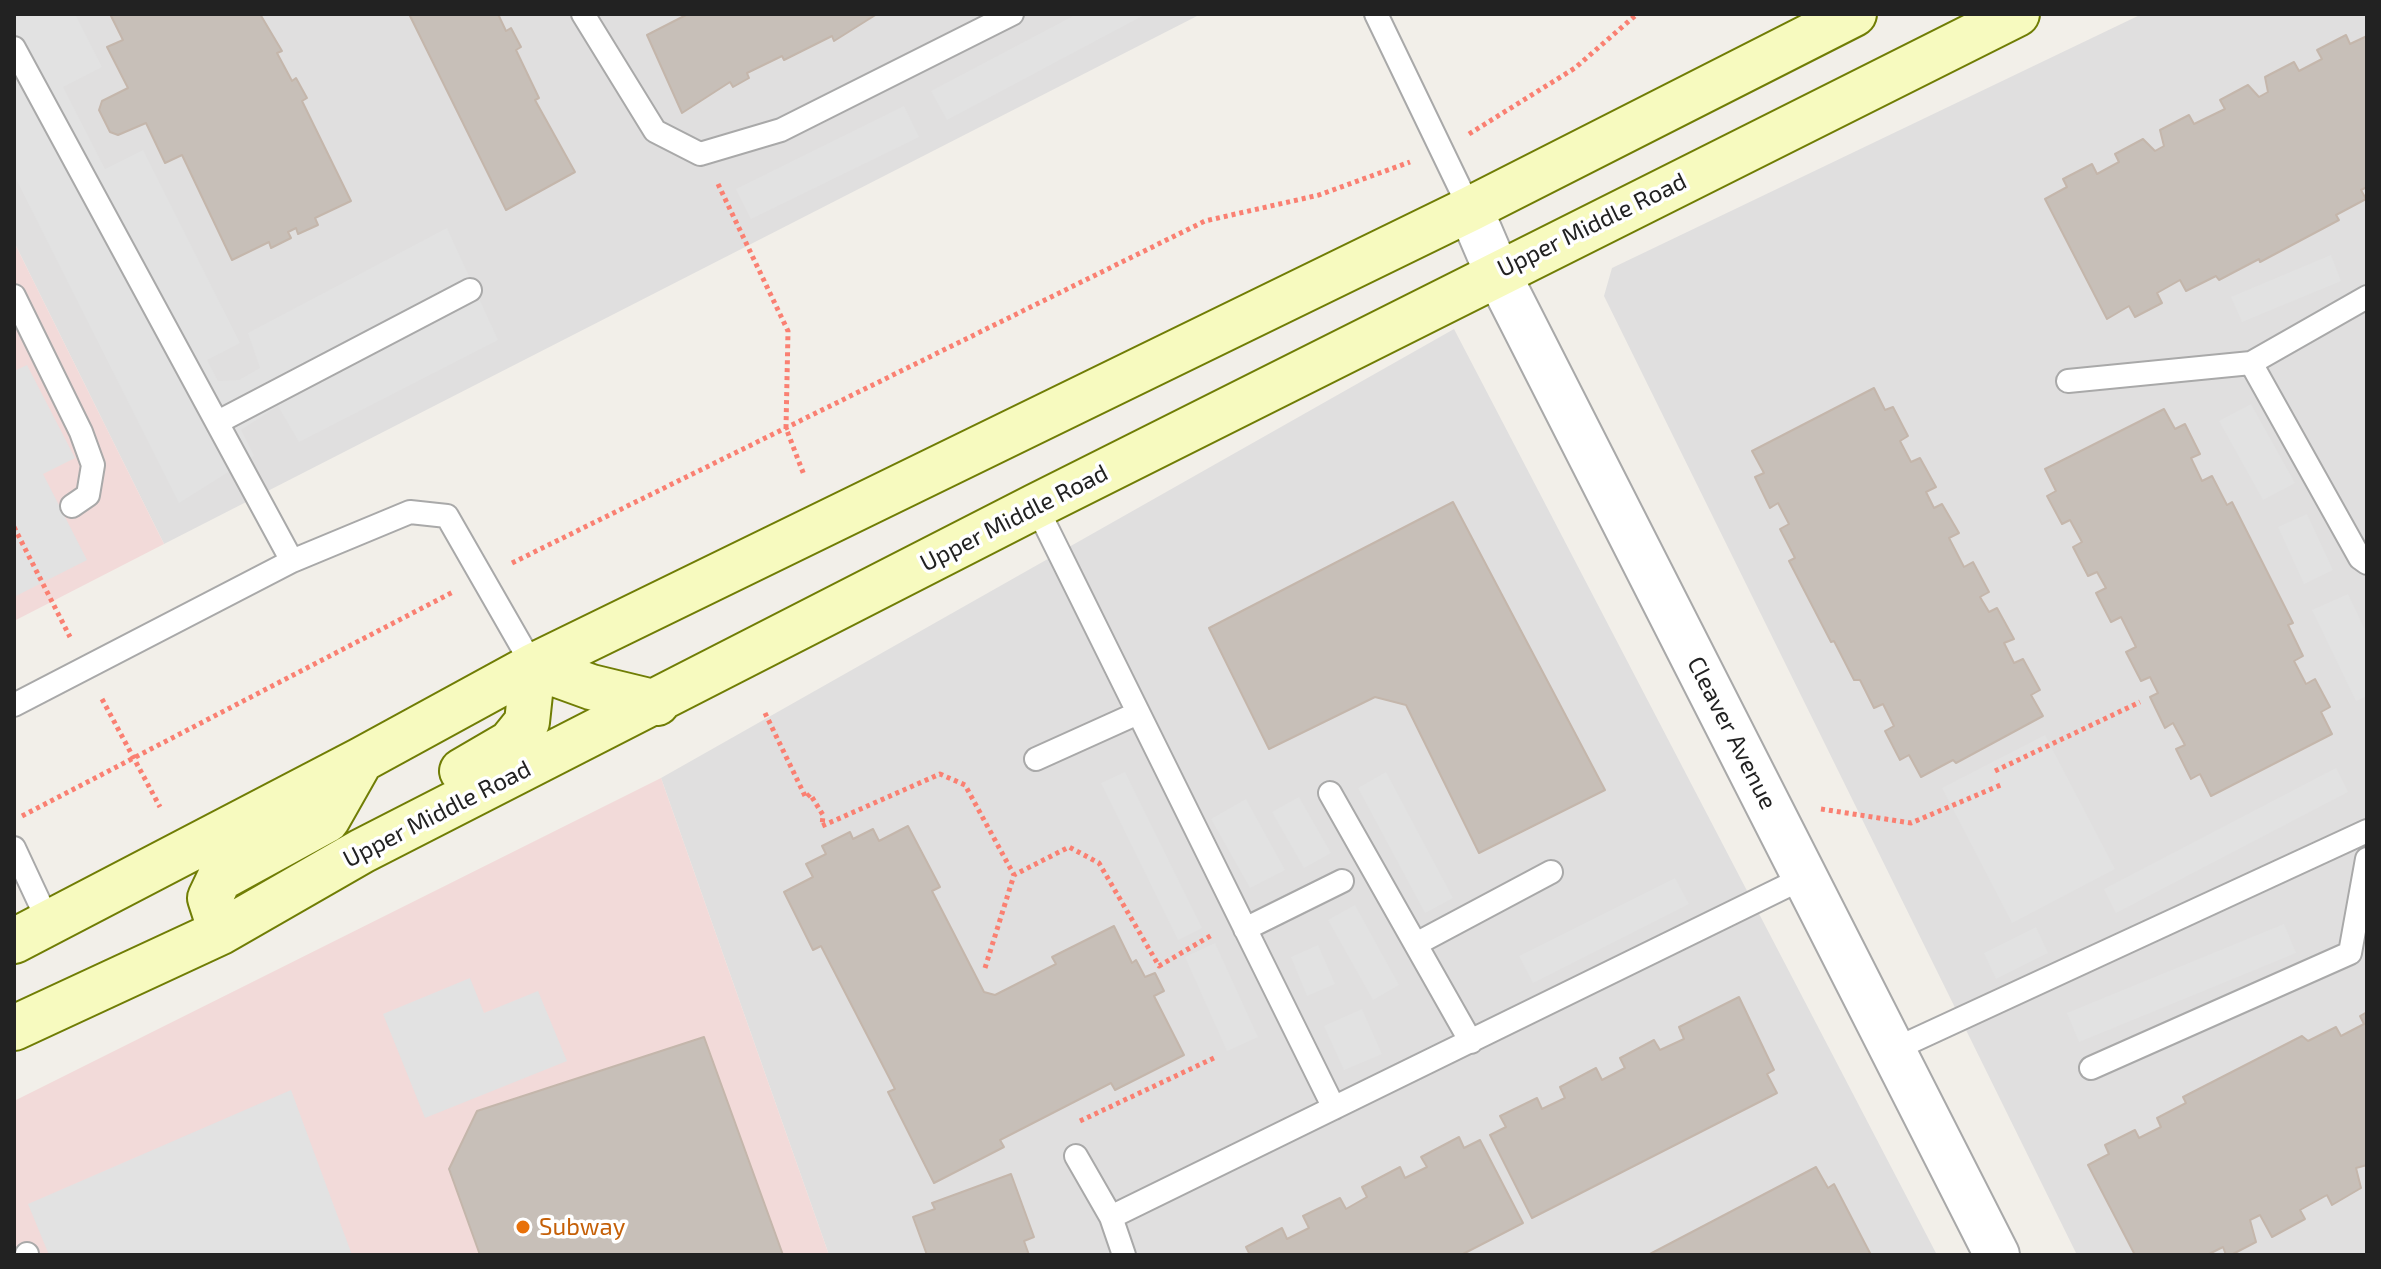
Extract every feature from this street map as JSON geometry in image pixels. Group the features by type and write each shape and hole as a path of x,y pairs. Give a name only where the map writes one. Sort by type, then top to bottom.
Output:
{"main road":[{"path":"31,932 361,760 533,666 1470,209 1854,14"},
{"name":"Upper Middle Road","path":"14,1028 221,932 362,851 657,703 1036,506 1497,272 2017,14"},
{"path":"533,666 591,687 657,703"},
{"path":"362,851 399,806 510,743 527,722 533,666"},
{"path":"221,932 210,898 219,879 327,820 361,760"}],"street":[{"name":"Cleaver Avenue","path":"1470,209 1497,272 1997,1255"}],"lane":[{"path":"583,14 655,131 700,154 781,130 1012,14"},
{"path":"1376,14 1470,209"},
{"path":"14,48 292,561"},
{"path":"218,422 470,290"},
{"path":"14,296 81,432 93,465 88,495 72,506"},
{"path":"2068,381 2251,363 2367,297"},
{"path":"2251,363 2360,558 2367,563"},
{"path":"1036,506 1334,1108"},
{"path":"14,705 292,561 410,512 447,516 533,666"},
{"path":"1036,759 1138,713"},
{"path":"1330,793 1471,1042"},
{"path":"1893,1050 2367,831"},
{"path":"14,848 31,932"},
{"path":"2091,1068 2350,953 2367,859"},
{"path":"1416,944 1551,872"},
{"path":"1111,1217 1805,877"},
{"path":"1242,924 1342,881"},
{"path":"1076,1156 1111,1217 1124,1255"}],"path":[{"path":"516,561 1205,221 1319,195 1443,150 1575,68 1637,14"},
{"path":"700,154 714,175 788,331 786,428 804,475"},
{"path":"25,813 452,593"},
{"path":"1995,771 2140,702"},
{"path":"765,713 806,798 810,794 823,815 822,826 940,774 965,785 1014,875"},
{"path":"1765,800 1911,823 2003,784"},
{"path":"985,968 1014,875 1069,847 1099,863 1159,966 1242,924"},
{"path":"1076,1156 1067,1128 1216,1057"}],"shaded area":[{"path":"14,14 1201,14 164,544 14,242"},
{"path":"14,14 75,14 102,67 63,87 105,169 143,150 240,343 207,360 218,381 239,380 260,368 248,333 447,228 498,340 299,442 278,406 241,430 254,456 179,503 14,175"},
{"path":"1077,14 1146,14 947,120 931,91"},
{"path":"2142,14 2367,14 2367,1255 2077,1255 1604,296 1612,268"},
{"path":"904,106 919,137 751,219 736,189"},
{"path":"14,242 164,544 14,621"},
{"path":"2331,255 2341,281 2242,322 2231,297"},
{"path":"1454,329 1937,1255 829,1255 661,778"},
{"path":"27,365 75,458 43,474 87,560 14,597 14,371"},
{"path":"2251,404 2295,483 2263,500 2219,421"},
{"path":"2307,514 2333,570 2304,584 2278,527"},
{"path":"2348,594 2367,634 2367,696 2356,701 2312,610"},
{"path":"2045,735 2115,869 2012,923 1942,788"},
{"path":"2336,768 2348,792 2116,913 2104,889"},
{"path":"1125,772 1202,928 1178,940 1101,783"},
{"path":"1386,772 1453,898 1425,913 1358,788"},
{"path":"661,778 829,1255 14,1255 14,1101"},
{"path":"1299,797 1331,853 1304,868 1272,812"},
{"path":"1246,799 1285,870 1250,888 1211,819"},
{"path":"1675,878 1689,904 1533,983 1519,956"},
{"path":"1355,905 1399,985 1373,1000 1328,920"},
{"path":"2284,924 2296,953 2079,1042 2067,1013"},
{"path":"2036,927 2048,953 1996,979 1984,953"},
{"path":"1215,943 1258,1037 1227,1051 1185,957"},
{"path":"1318,945 1335,984 1307,996 1291,957"},
{"path":"470,978 484,1013 538,991 567,1061 425,1118 383,1014"},
{"path":"1362,1009 1382,1054 1344,1070 1324,1026"},
{"path":"291,1090 352,1255 49,1255 28,1204"}],"building":[{"path":"110,14 260,14 282,51 277,53 292,81 296,78 307,98 302,101 351,201 315,218 318,225 298,234 296,228 288,232 291,238 271,248 269,242 232,260 182,155 165,163 146,123 118,135 110,132 99,110 102,101 128,88 107,47 123,40"},
{"path":"409,14 498,14 506,31 511,28 521,47 516,50 539,98 535,100 575,172 506,210"},
{"path":"688,14 877,14 834,41 832,36 784,60 782,56 747,73 749,78 733,87 730,82 682,113 647,35"},
{"path":"2346,35 2350,44 2367,36 2367,187 2361,190 2366,199 2336,215 2339,220 2260,262 2259,259 2219,280 2216,276 2186,291 2180,280 2157,293 2162,303 2135,317 2129,306 2107,319 2045,199 2067,187 2063,179 2092,164 2097,174 2119,162 2115,154 2143,139 2155,151 2164,146 2160,130 2189,115 2194,124 2225,109 2220,100 2248,85 2259,97 2268,92 2265,77 2294,62 2299,71 2322,59 2317,50"},
{"path":"1874,388 1885,410 1893,407 1908,436 1900,441 1911,462 1920,458 1936,487 1926,492 1934,508 1942,504 1959,533 1949,538 1964,567 1973,562 1989,592 1980,597 1989,612 1997,608 2014,639 2004,643 2014,663 2023,659 2040,690 2031,695 2043,716 1956,763 1953,760 1921,777 1909,755 1900,760 1885,731 1894,726 1883,704 1874,708 1860,680 1854,680 1834,641 1831,642 1789,561 1795,558 1780,529 1789,524 1778,503 1770,508 1755,477 1764,473 1752,451"},
{"path":"2164,409 2175,429 2185,424 2200,454 2191,458 2202,481 2212,476 2227,505 2232,502 2293,623 2288,625 2303,656 2294,661 2306,684 2315,679 2330,707 2321,712 2332,734 2211,796 2200,774 2191,779 2176,749 2185,745 2173,723 2165,728 2150,697 2158,693 2150,677 2141,681 2126,652 2136,647 2121,617 2111,622 2096,593 2106,588 2097,572 2088,576 2073,547 2082,542 2070,520 2062,524 2047,496 2056,491 2045,469"},
{"path":"1453,502 1605,790 1479,853 1406,705 1375,697 1269,749 1209,628"},
{"path":"908,826 940,887 932,891 984,992 995,995 1056,964 1052,957 1114,926 1132,963 1136,960 1145,977 1155,973 1164,991 1154,996 1184,1055 1115,1090 1111,1083 1000,1140 1004,1147 934,1183 888,1092 895,1089 821,946 813,950 784,892 813,877 806,864 826,854 822,846 850,832 853,839 873,829 879,841"},
{"path":"1739,997 1774,1070 1767,1074 1777,1093 1532,1218 1490,1135 1506,1127 1500,1116 1537,1098 1542,1109 1565,1098 1560,1087 1596,1068 1602,1080 1625,1068 1620,1058 1654,1040 1660,1050 1684,1039 1679,1027"},
{"path":"2367,1012 2367,1165 2356,1168 2361,1188 2332,1205 2327,1195 2300,1210 2305,1219 2272,1237 2260,1215 2250,1220 2256,1242 2231,1255 2226,1255 2223,1247 2207,1255 2135,1255 2088,1165 2109,1154 2105,1145 2135,1130 2139,1138 2161,1127 2157,1118 2186,1103 2183,1097 2302,1036 2308,1041 2336,1027 2341,1036 2364,1024 2360,1016"},
{"path":"704,1037 783,1255 480,1255 449,1169 477,1111"},
{"path":"1459,1137 1464,1148 1480,1140 1523,1223 1461,1255 1250,1255 1246,1247 1282,1228 1287,1239 1309,1228 1303,1216 1340,1198 1346,1209 1367,1197 1362,1187 1400,1167 1405,1178 1427,1167 1421,1157"},
{"path":"1816,1167 1828,1188 1834,1184 1871,1255 1648,1255"},
{"path":"1011,1174 1034,1237 1024,1241 1029,1255 927,1255 913,1217 935,1209 932,1203"}],"place":[{"name":"Subway","path":"523,1227"}]}
